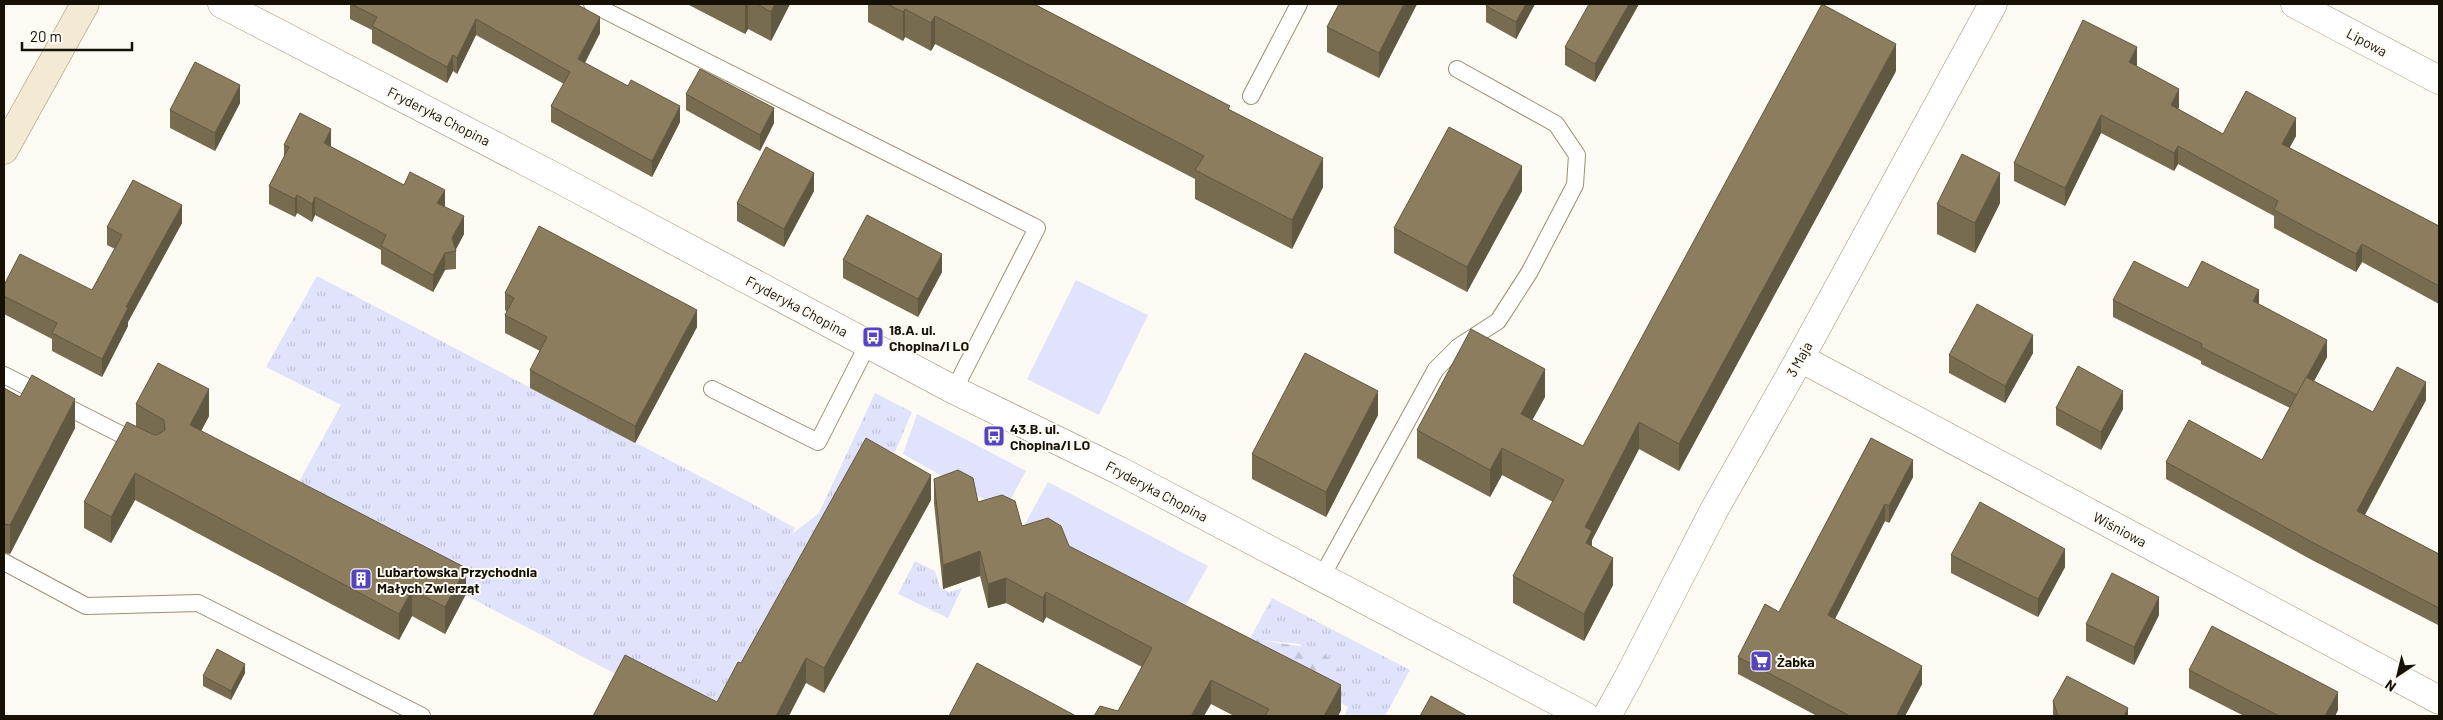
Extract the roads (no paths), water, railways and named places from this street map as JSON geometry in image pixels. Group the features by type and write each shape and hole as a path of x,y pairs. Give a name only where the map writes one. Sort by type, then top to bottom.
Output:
{"main road":[{"path":"4,150 85,4"}],"street":[{"name":"Fryderyka Chopina","path":"222,4 559,179 954,390 1086,454 1586,716"},
{"name":"3 Maja","path":"1607,716 1712,512 1800,358 1993,4"},
{"name":"Lipowa","path":"2295,4 2439,80"},
{"name":"Wiśniowa","path":"1800,358 2439,700"}],"lane":[{"path":"592,4 1037,228 954,390"},
{"path":"1251,96 1299,4"},
{"path":"1321,578 1436,369 1458,347 1498,321 1529,273 1575,185 1577,155 1556,124 1457,70"},
{"path":"712,389 818,442 868,344"},
{"path":"4,376 156,452"},
{"path":"4,562 86,606 198,603 422,716"}],"place":[{"name":"18.A. ul. Chopina/I LO","path":"873,337"},
{"name":"43.B. ul. Chopina/I LO","path":"994,436"},
{"name":"Lubartowska Przychodnia Małych Zwierząt","path":"361,579"},
{"name":"Żabka","path":"1761,661"}]}
